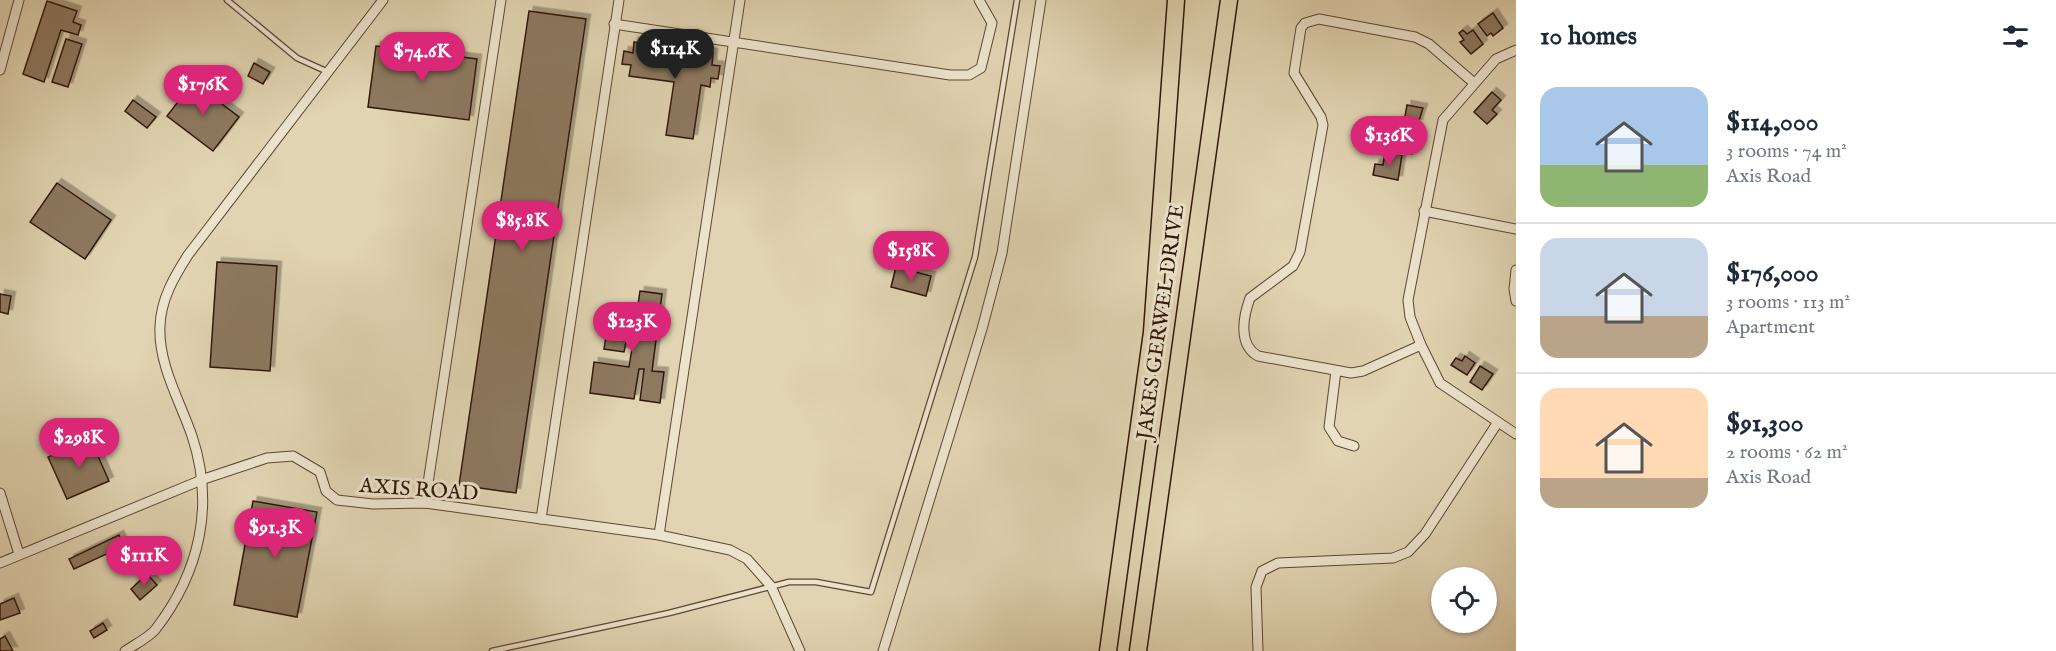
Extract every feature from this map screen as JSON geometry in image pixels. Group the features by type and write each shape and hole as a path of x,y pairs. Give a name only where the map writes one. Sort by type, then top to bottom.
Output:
{"highway":[{"name":"JAKES GERWEL DRIVE","path":"1108,651 1152,332 1176,0"},
{"name":"JAKES GERWEL DRIVE","path":"1138,651 1229,0"}],"street":[{"path":"0,70 19,0"},
{"path":"125,651 154,631 194,560 203,515 204,479 192,437 163,357 160,326 168,288 188,255 383,0"},
{"path":"425,503 501,0"},
{"path":"542,519 619,0"},
{"path":"658,535 740,0"},
{"path":"615,24 950,75 969,75 981,69 992,23 979,0"},
{"path":"883,651 998,270 1041,0"},
{"path":"1421,345 1363,370 1336,371 1258,356 1247,347 1243,334 1250,298 1293,266 1300,252 1323,125 1321,117 1294,73 1301,28 1305,23 1319,19 1415,37 1429,44 1474,83"},
{"path":"1516,50 1496,60 1443,120 1408,300 1410,317 1440,383 1516,434"},
{"path":"1424,211 1516,229"},
{"path":"1516,270 1514,289 1516,301"},
{"path":"1336,371 1329,427 1338,441 1354,446"},
{"path":"1258,651 1256,587 1262,571 1278,563 1393,558 1408,552 1425,534 1498,422"},
{"name":"AXIS ROAD","path":"0,563 204,479 267,458 293,456 320,472 326,491 337,500 373,504 425,503 658,535 730,550 747,559 771,586 800,651"},
{"path":"0,493 19,554"}],"lane":[{"path":"227,0 297,58 328,72"},
{"path":"492,651 669,613 789,582 816,582 871,592 975,257 1017,0"}],"building":[{"path":"47,1 77,11 73,22 81,25 78,35 61,30 44,82 23,74"},
{"path":"529,11 586,19 516,493 459,485"},
{"path":"1493,13 1503,28 1493,36 1491,33 1487,36 1478,24"},
{"path":"1463,30 1467,34 1473,30 1483,44 1471,54 1460,42 1464,40 1459,33"},
{"path":"66,39 82,44 68,87 52,82"},
{"path":"634,42 713,53 712,65 720,66 718,79 711,78 710,87 701,85 693,139 666,135 674,82 629,76 631,65 622,64 624,51 633,53"},
{"path":"376,46 477,59 469,120 368,107"},
{"path":"254,63 270,72 263,84 248,76"},
{"path":"193,82 239,117 213,151 167,116"},
{"path":"1492,92 1501,100 1492,110 1497,114 1487,124 1474,112"},
{"path":"133,100 156,117 147,128 125,111"},
{"path":"1407,105 1423,108 1418,124 1404,122"},
{"path":"1396,133 1416,136 1412,154 1398,151 1400,141 1395,140"},
{"path":"1385,152 1402,155 1398,180 1373,175 1375,164 1383,165"},
{"path":"57,183 111,220 85,259 30,222"},
{"path":"217,262 277,266 270,371 210,367"},
{"path":"896,267 931,276 926,296 891,287"},
{"path":"640,291 662,294 652,371 664,372 660,403 640,400 644,369 639,369 634,399 590,393 594,362 629,367 633,342 626,342 624,352 604,349 610,310 629,312 628,317 636,318"},
{"path":"0,294 11,296 8,314 0,312"},
{"path":"1465,356 1475,363 1467,375 1451,365 1456,358 1462,361"},
{"path":"1480,366 1493,374 1482,390 1470,382"},
{"path":"90,438 109,481 67,499 48,457"},
{"path":"253,501 317,512 297,617 234,605"},
{"path":"119,535 124,546 74,569 69,559"},
{"path":"147,574 157,585 140,600 131,589"},
{"path":"14,598 20,613 0,620 0,604"},
{"path":"103,623 107,630 94,638 90,631"},
{"path":"5,636 13,651 0,651 0,639"}]}
